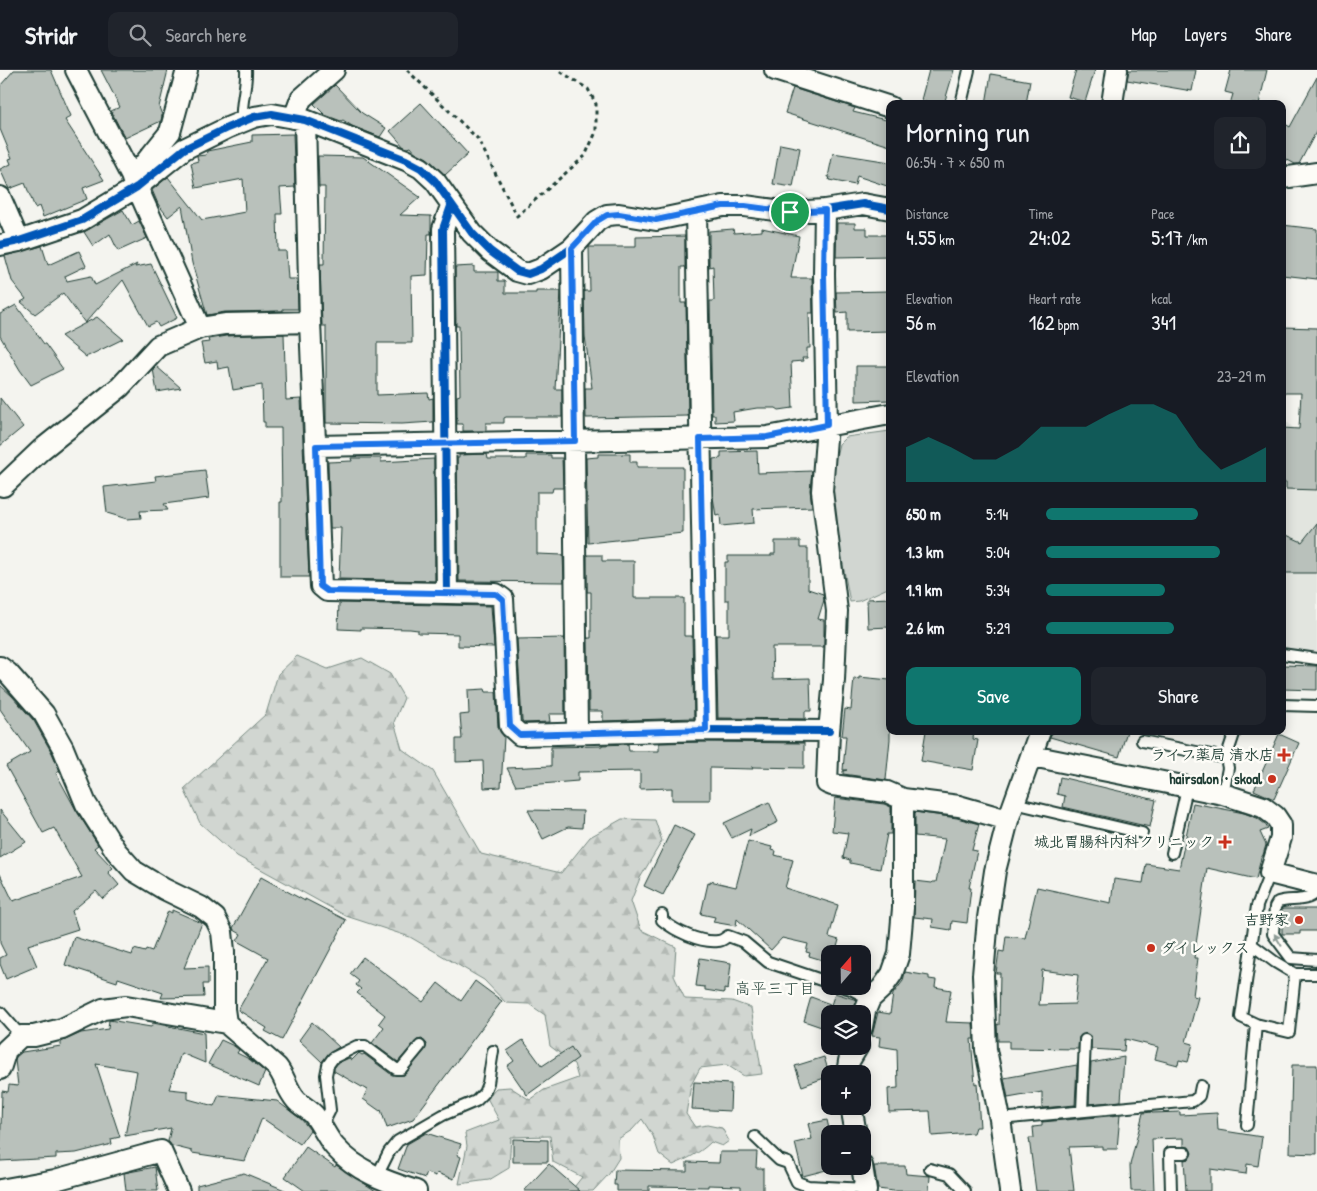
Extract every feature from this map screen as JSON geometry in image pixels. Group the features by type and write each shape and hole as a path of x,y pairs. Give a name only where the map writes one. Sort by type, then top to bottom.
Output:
{"street":[{"path":"76,70 134,183 200,328"},
{"path":"134,183 170,132 187,70"},
{"path":"334,70 301,99 300,119 316,446 320,586 327,591 496,594 503,600 510,726 520,735 706,730 829,731"},
{"path":"775,70 886,105"},
{"path":"1113,100 1117,70"},
{"path":"0,197 10,243 82,220 184,149 254,117 272,114 300,119 406,160 421,168 435,182 472,233 490,251 517,271 528,274 541,269 572,248 597,221 607,215 619,214 656,220 723,206 745,206 790,212 825,210 863,204 886,208"},
{"path":"1286,177 1317,173"},
{"path":"447,593 443,229 451,206"},
{"path":"825,210 824,274 827,425 822,491 837,611 827,783 832,786 887,792 904,799 1011,812"},
{"path":"696,212 706,730"},
{"path":"572,248 577,734"},
{"path":"1,486 41,450 120,387 158,346 200,328 225,324 310,322"},
{"path":"316,446 767,437 886,415"},
{"path":"0,667 44,714 63,748 86,804 116,851 134,872 164,889 201,906 215,918 222,932 224,951 224,1009 226,1023"},
{"path":"1010,1191 1000,1119 986,1050 983,975 988,918 995,871 1011,812 1039,735"},
{"path":"1032,756 1223,794 1263,807 1275,816 1281,826 1281,838 1270,873 1317,885"},
{"path":"867,1005 892,974 899,954 902,908 904,799"},
{"path":"0,1069 6,1050 21,1036 34,1036 62,1029 103,1008 126,1006 226,1023 276,1067 283,1075 296,1100 312,1113 333,1145 343,1156 354,1165 416,1191"},
{"path":"0,1190 55,1180 161,1150 179,1191"},
{"path":"864,1175 866,1190"}],"lane":[{"path":"242,122 241,115 246,70"},
{"path":"962,100 969,70"},
{"path":"1286,655 1317,659"},
{"path":"1286,706 1317,706"},
{"path":"1223,794 1228,768 1226,758 1234,735"},
{"path":"1142,741 1226,758"},
{"path":"1172,853 1187,788"},
{"path":"1011,812 1142,833"},
{"path":"1270,873 1257,906 1241,1017 1256,1024 1289,1032 1295,974"},
{"path":"1317,892 1312,897 1305,899 1278,902 1275,907 1273,934 1290,958 1317,960"},
{"path":"662,915 662,920 668,925 704,940 720,941 728,936 744,942 768,962 821,980"},
{"path":"1251,944 1295,974 1317,974"},
{"path":"862,995 870,999"},
{"path":"0,1012 21,1036"},
{"path":"1247,1125 1256,1024"},
{"path":"1082,1111 1085,1040"},
{"path":"322,1126 330,1110 326,1075 328,1065 333,1058 357,1046 365,1046 396,1069 401,1069 420,1046"},
{"path":"377,1176 398,1141 443,1115 476,1101 484,1093 488,1083 493,1051"},
{"path":"1000,1119 1193,1101 1199,1096 1201,1086"},
{"path":"755,1137 780,1160 788,1163 797,1182 808,1186 866,1190"},
{"path":"1171,1191 1170,1153 1185,1153"},
{"path":"930,1168 949,1174 965,1191"}],"path":[{"path":"406,70 478,139 517,216 585,156 596,132 596,104 588,89 558,70"}],"shaded area":[{"path":"1286,423 1317,452 1317,652 1286,649"}],"green space":[{"path":"886,432 886,589 859,601 850,602 830,496 832,474 839,444 846,437"},
{"path":"297,656 328,669 362,658 390,674 404,698 394,722 402,749 433,771 481,854 561,873 590,837 622,819 655,820 662,841 640,878 631,901 641,930 676,947 674,976 685,999 732,1001 751,1008 762,1074 744,1076 727,1065 700,1068 691,1085 686,1114 695,1127 707,1125 722,1128 729,1141 722,1146 711,1142 698,1153 673,1165 659,1154 653,1136 642,1119 632,1130 618,1139 619,1158 609,1174 593,1191 571,1191 582,1177 553,1162 550,1136 511,1137 509,1168 489,1180 459,1184 467,1146 465,1133 499,1120 487,1098 496,1088 510,1087 530,1100 544,1090 578,1078 574,1064 550,1046 545,1015 529,1004 506,1003 484,980 410,937 346,916 237,856 200,823 184,789 266,714 278,674"}],"building":[{"path":"14,70 51,70 71,116 65,120 104,180 83,188 87,199 43,217 39,206 35,208 25,183 9,189 0,169 11,164 9,159 12,158 0,129 0,86"},
{"path":"101,70 168,70 159,107 162,115 161,121 125,138 111,111 120,107"},
{"path":"929,70 954,70 945,100 921,100"},
{"path":"1076,70 1095,70 1086,100 1068,97"},
{"path":"1129,70 1196,70 1192,91 1127,80"},
{"path":"1231,70 1267,70 1260,100 1231,100 1233,94 1225,92"},
{"path":"991,74 1030,81 1027,100 987,100"},
{"path":"1317,77 1317,130 1299,164 1286,159 1286,124 1290,127"},
{"path":"335,85 362,113 386,128 380,137 352,126 343,120 325,115 314,104"},
{"path":"793,88 855,108 853,112 886,120 886,145 785,113"},
{"path":"421,103 468,154 445,175 427,158 415,152 411,147 404,147 390,131"},
{"path":"293,134 295,187 280,188 282,214 277,214 278,251 286,251 288,279 297,279 298,309 225,312 207,315 192,263 182,206 168,217 158,204 152,190 168,177 202,220 245,212 243,179 196,188 191,163 198,161 197,156 206,155 207,151 252,142 252,135"},
{"path":"780,144 800,148 793,187 773,184"},
{"path":"833,153 886,161 886,186 857,176 855,185 829,180 830,177 828,177"},
{"path":"318,156 363,157 420,197 400,215 431,216 431,234 428,234 427,275 411,276 412,343 377,343 377,395 428,393 429,399 433,398 433,422 402,424 326,423 326,326 322,326 320,264 324,264 325,187 319,187"},
{"path":"123,210 132,225 139,221 147,238 118,251 110,234 93,246 84,232"},
{"path":"837,223 855,223 855,228 867,228 867,235 886,235 886,256 836,257"},
{"path":"1286,225 1317,229 1317,279 1286,275"},
{"path":"762,228 799,236 791,278 812,278 813,313 809,313 810,348 807,348 807,358 802,358 803,361 791,362 793,408 779,410 776,408 757,408 733,412 734,421 715,422 715,415 712,415 710,301 714,301 713,266 709,267 709,231 733,229 734,233 762,231"},
{"path":"685,236 685,267 681,267 681,303 686,303 688,416 586,418 585,388 592,388 585,336 584,291 590,291 589,247 636,247 636,237"},
{"path":"42,246 48,265 79,251 86,266 65,276 67,281 91,276 95,285 137,264 135,267 151,264 177,318 159,327 156,322 148,326 123,280 85,323 63,293 35,314 21,302 26,299 12,281 5,256"},
{"path":"474,266 474,272 498,272 498,281 505,281 505,293 561,291 555,389 562,389 562,417 506,417 504,418 504,423 486,423 486,431 463,431 463,424 457,424 457,396 460,395 459,326 456,326 455,267"},
{"path":"886,291 886,331 847,332 847,312 837,313 836,292"},
{"path":"16,305 63,369 31,385 0,336 0,314"},
{"path":"97,317 123,339 86,357 61,336"},
{"path":"1286,327 1317,328 1317,490 1286,489 1286,428 1299,429 1301,393 1286,393"},
{"path":"284,334 286,400 301,399 309,577 280,577 281,428 265,428 265,422 263,422 262,385 233,390 229,367 218,369 217,361 205,363 201,343 209,342 208,339 226,336"},
{"path":"156,366 181,388 157,392 153,369"},
{"path":"856,366 886,366 886,400 856,401"},
{"path":"0,398 23,427 0,446"},
{"path":"757,451 758,473 812,471 810,490 812,507 753,509 754,523 721,526 720,515 716,516 713,497 713,459 721,458 721,452"},
{"path":"487,454 488,459 526,459 526,455 551,455 551,458 562,458 563,488 553,488 552,492 537,492 537,554 563,555 564,582 459,581 457,458 459,458 459,455"},
{"path":"598,454 630,454 630,462 637,462 637,467 683,467 683,533 588,543 586,458 598,457"},
{"path":"351,458 381,458 381,462 434,459 435,581 339,579 341,528 330,528 328,462 352,461"},
{"path":"205,470 209,498 164,504 168,510 140,511 141,518 127,519 107,513 104,487 156,481 155,476"},
{"path":"1317,523 1317,573 1286,573 1286,535 1302,542"},
{"path":"775,541 800,541 800,548 808,548 808,589 823,594 824,600 818,619 824,620 824,647 772,647 773,679 810,678 811,711 805,711 805,719 718,718 716,635 729,635 729,600 725,600 725,562 728,562 728,556 771,556 771,554 775,554"},
{"path":"587,555 602,555 602,561 634,561 634,598 684,598 684,636 692,636 694,718 603,721 603,711 589,711 588,638 591,638 591,592 587,592"},
{"path":"886,598 886,627 868,628 867,599"},
{"path":"339,603 491,606 494,647 458,646 458,634 418,633 418,630 410,629 338,629"},
{"path":"564,638 565,714 549,714 550,722 524,723 522,720 517,639"},
{"path":"1286,665 1317,666 1317,690 1286,689"},
{"path":"859,677 886,680 886,735 890,735 890,739 886,780 843,774 843,771 847,770 843,770 846,736 842,736 845,709 851,710 854,678 859,679"},
{"path":"0,685 34,721 60,771 56,773 98,845 94,848 113,868 108,872 119,885 103,899 96,891 72,911 78,929 28,945 37,966 6,979 0,964 0,958 6,955 0,943 0,874 13,901 82,877 54,828 43,833 6,766 30,752 0,709"},
{"path":"485,689 486,692 496,692 498,727 504,737 501,787 484,788 483,761 456,762 456,739 462,739 460,715 469,714 468,690"},
{"path":"925,735 974,735 973,739 978,740 973,770 921,761"},
{"path":"1051,735 1126,735 1119,757 1050,737"},
{"path":"1279,735 1299,743 1274,799 1254,790"},
{"path":"659,743 804,743 804,768 710,768 710,800 672,800 672,788 640,789 640,771 578,772 578,781 516,786 507,768 551,766 551,747 628,744 629,751 659,751"},
{"path":"1060,777 1156,800 1150,827 1063,807 1065,796 1057,794"},
{"path":"835,798 884,804 891,807 891,834 887,834 880,869 850,863 850,860 843,858 848,833 832,831"},
{"path":"769,802 778,822 749,836 751,829 732,838 724,823"},
{"path":"1193,803 1244,813 1257,818 1268,829 1260,832 1266,845 1256,879 1207,868 1194,958 1198,958 1193,996 1198,997 1186,1042 1193,1044 1188,1062 1179,1060 1178,1065 1155,1059 1158,1047 1125,1039 1124,1051 1091,1049 1091,1037 1086,1033 1079,1037 1078,1049 1009,1048 1009,1041 998,1041 1000,973 996,973 999,951 1004,952 1006,936 1025,938 1037,887 1111,903 1114,879 1143,883 1146,864 1179,869","holes":["1042,970 1078,975 1075,1004 1039,1005"]},
{"path":"0,810 26,842 0,858"},
{"path":"528,810 583,811 582,828 568,827 543,839"},
{"path":"915,812 957,818 979,824 972,850 977,851 969,888 971,888 967,923 952,921 951,930 932,927 933,919 914,917 915,881 936,882 945,839 915,836"},
{"path":"674,825 695,835 663,895 644,886"},
{"path":"748,841 772,847 771,850 776,851 775,855 793,860 785,888 838,905 829,937 839,940 838,945 821,945 821,960 809,956 810,953 806,952 808,944 782,938 771,950 737,919 736,926 713,922 715,917 701,914 710,881 736,887"},
{"path":"261,877 305,901 305,899 346,920 282,1040 265,1031 267,1028 238,1010 268,958 237,941 241,934 233,928"},
{"path":"1282,909 1317,909 1317,931 1300,931 1300,934 1282,934"},
{"path":"172,910 202,923 184,968 208,967 208,984 203,984 204,997 161,998 163,993 118,978 117,982 65,965 74,937 132,955 134,949 145,952 146,949 152,951 168,911 172,913"},
{"path":"363,957 423,1002 438,983 461,1001 475,981 502,1001 413,1119 387,1128 381,1110 363,1099 367,1090 334,1071 334,1068 338,1063 349,1058 352,1060 359,1053 364,1054 392,1075 404,1075 425,1050 427,1044 422,1039 417,1040 398,1062 372,1043 384,1027 379,1023 385,1015 357,993 361,989 356,985 359,981 350,974"},
{"path":"700,958 731,963 728,990 724,989 724,993 705,990 705,987 696,986"},
{"path":"905,972 929,976 929,979 936,980 935,987 951,990 946,1022 973,1023 974,1039 971,1039 980,1127 975,1127 973,1133 932,1136 930,1111 889,1112 888,1089 898,1088 897,1049 879,1046 880,1037 872,1036 878,1012 890,1014 893,994 903,981"},
{"path":"834,995 857,1000 855,1005 831,1005"},
{"path":"811,997 830,1004 821,1005 821,1027 804,1021"},
{"path":"109,1020 151,1027 153,1023 204,1033 205,1063 181,1053 169,1089 188,1091 188,1099 214,1106 219,1095 277,1101 302,1120 310,1130 300,1144 262,1118 245,1161 192,1153 192,1151 172,1146 168,1141 171,1128 125,1136 137,1071 96,1064 120,1137 111,1139 112,1144 76,1153 56,1154 56,1158 0,1161 2,1091 8,1092 9,1085 18,1086 16,1057 22,1052 61,1046 61,1042 81,1033 108,1029"},
{"path":"312,1022 339,1047 328,1054 322,1062 299,1040"},
{"path":"221,1040 234,1046 239,1050 237,1053 249,1059 265,1072 259,1086 208,1064"},
{"path":"523,1040 542,1066 571,1047 578,1058 527,1095 507,1066 514,1061 507,1051"},
{"path":"824,1057 826,1065 821,1065 821,1079 802,1086 795,1066"},
{"path":"1124,1057 1121,1101 1089,1104 1091,1063"},
{"path":"1077,1065 1075,1105 1042,1108 1042,1092 1008,1098 1004,1078"},
{"path":"1292,1065 1317,1065 1317,1154 1290,1153"},
{"path":"694,1082 731,1084 730,1111 692,1109"},
{"path":"1180,1112 1180,1115 1217,1113 1218,1130 1262,1137 1258,1166 1247,1164 1246,1174 1210,1169 1210,1191 1186,1191 1184,1160 1189,1159 1192,1153 1189,1147 1184,1146 1184,1138 1152,1139 1154,1191 1131,1191 1130,1165 1143,1113"},
{"path":"1120,1115 1117,1149 1102,1149 1102,1146 1069,1147 1074,1191 1036,1191 1029,1138 1034,1138 1033,1127 1042,1126 1042,1122"},
{"path":"827,1120 828,1125 821,1125 821,1171 803,1176 795,1143 812,1139 808,1124"},
{"path":"426,1133 461,1144 457,1155 461,1157 454,1179 437,1173 436,1176 427,1173 425,1178 398,1169 407,1144"},
{"path":"513,1139 548,1140 548,1162 513,1162"},
{"path":"306,1147 376,1191 305,1191 285,1177"},
{"path":"720,1152 757,1152 756,1168 763,1168 763,1191 741,1191 741,1186 708,1185 708,1187 649,1186 649,1191 617,1191 617,1185 614,1185 615,1170 687,1171 687,1162 719,1163"},
{"path":"549,1164 580,1191 524,1191"},
{"path":"874,1166 905,1166 906,1174 930,1176 929,1191 878,1189"},
{"path":"155,1167 158,1191 126,1191 124,1173"},
{"path":"244,1173 287,1191 197,1191 197,1185"}],"cycle path":[{"path":"0,245 19,241 82,220 137,187 184,149 254,117 272,114 305,120 406,160 421,168 435,181 472,233 490,251 517,271 528,274 541,269 572,248 597,221 607,215 619,214 656,220 723,206 745,206 790,212 825,210 863,204 886,208"},
{"path":"451,206 443,229 447,593 496,594 503,599 510,726 520,735 706,730 829,731"}],"place":[{"name":"ライフ薬局 清水店","path":"1284,755"},
{"name":"hairsalon・skoal","path":"1272,779"},
{"name":"城北胃腸科内科クリニック","path":"1225,842"},
{"name":"吉野家","path":"1299,920"},
{"name":"ダイレックス","path":"1151,948"}],"district":[{"name":"高平三丁目","path":"775,988"}],"route":[{"path":"723,206 745,206 790,212 825,210 824,274 827,425 767,437 700,439 706,730 520,735 510,726 503,600 496,594 327,591 320,586 316,446 575,441 572,248 597,221 607,215 619,214 656,220 723,206"}]}
